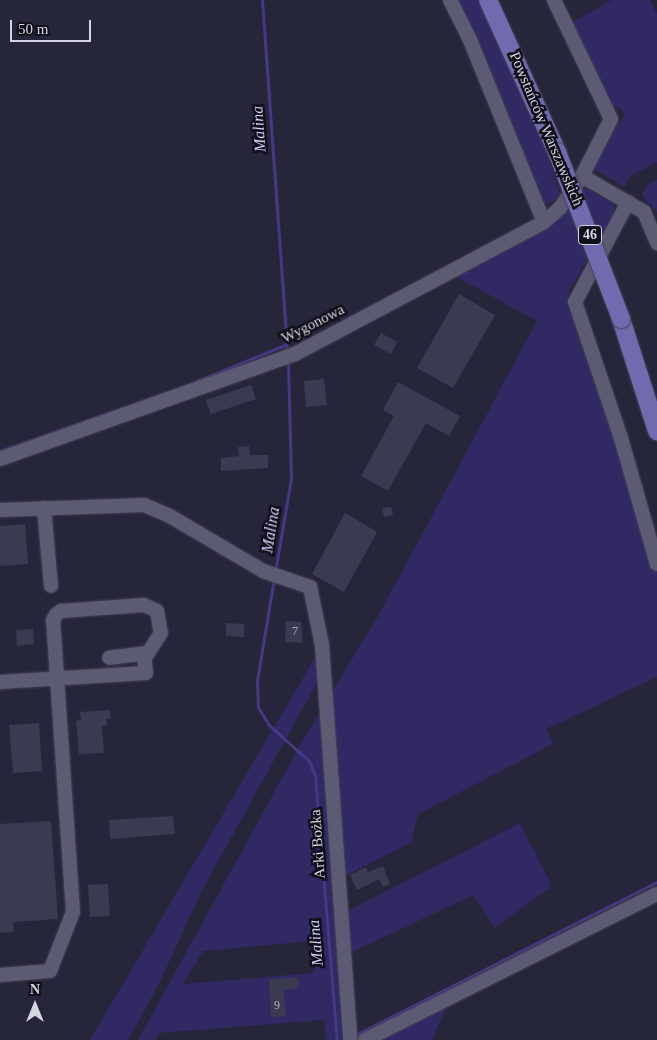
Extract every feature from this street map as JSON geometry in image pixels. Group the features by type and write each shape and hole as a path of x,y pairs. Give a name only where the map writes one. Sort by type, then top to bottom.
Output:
{"main road":[{"name":"Powstańców Warszawskich","path":"488,0 557,152 621,319 657,431"}],"street":[{"path":"450,0 470,40 544,222"},
{"name":"Wygonowa","path":"0,459 288,356 544,222 560,208 582,176 610,119 554,0"},
{"path":"582,176 644,212 657,243"},
{"path":"628,202 575,302 621,438 657,564"},
{"name":"Arki Bożka","path":"44,508 144,505 168,516 263,571 285,576 310,587 322,645 350,1040"},
{"path":"0,510 44,508 51,586"},
{"path":"0,975 50,972 73,912 53,620 61,611 152,607 157,611 162,627 158,641 144,656 109,658"},
{"path":"0,682 146,673 144,656"},
{"path":"365,1040 657,894"}],"shaded area":[{"path":"450,0 488,0 557,152 547,154 561,197 546,205"},
{"path":"612,0 650,0 657,14 657,162 632,175 624,187 591,167 625,114 618,106 612,109 572,22"},
{"path":"657,180 657,212 642,196 646,186"},
{"path":"580,185 614,204 614,215 569,290 568,307 657,564 657,677 546,729 553,744 418,814 411,843 337,880 340,915 520,823 552,886 495,928 473,895 344,956 350,1040 326,1040 324,1020 159,1033 155,1040 138,1040 303,740 377,618 537,321 453,275 548,227","holes":["312,941 314,973 183,984 203,951"]},
{"path":"320,649 320,677 200,894 158,986 128,1040 90,1040"},
{"path":"442,1001 445,1010 432,1040 365,1040"}],"building":[{"path":"459,294 495,315 453,388 417,368"},
{"path":"381,333 397,342 391,354 374,345"},
{"path":"324,379 327,405 306,407 304,381"},
{"path":"398,382 460,416 449,436 426,423 388,491 361,476 394,416 383,410"},
{"path":"251,385 256,399 211,414 206,400"},
{"path":"249,446 250,455 268,455 268,468 221,471 221,458 239,456 238,447"},
{"path":"391,507 393,515 384,517 382,508"},
{"path":"345,513 377,532 344,592 312,574"},
{"path":"25,524 28,564 0,566 0,526"},
{"path":"286,621 301,622 303,643 285,642"},
{"path":"226,623 244,624 244,637 226,636"},
{"path":"33,629 34,644 17,646 16,630"},
{"path":"110,710 111,719 107,719 107,725 102,726 104,753 79,754 76,721 81,720 80,712"},
{"path":"39,723 42,771 13,773 9,725"},
{"path":"173,816 175,834 110,839 109,820"},
{"path":"51,821 58,919 13,922 14,932 0,933 0,824"},
{"path":"383,866 390,884 383,887 379,879 357,890 350,875 366,867 368,872"},
{"path":"108,884 110,916 90,917 88,885"},
{"path":"298,977 299,988 284,990 286,1016 271,1017 269,980"}],"waterway":[{"name":"Malina","path":"262,0 287,353"},
{"path":"0,451 185,386 287,344"},
{"name":"Malina","path":"275,572 291,478 288,360"},
{"name":"Malina","path":"274,578 257,681 258,707 269,725 309,761 315,775 337,1040"},
{"path":"357,1034 657,882"}]}
